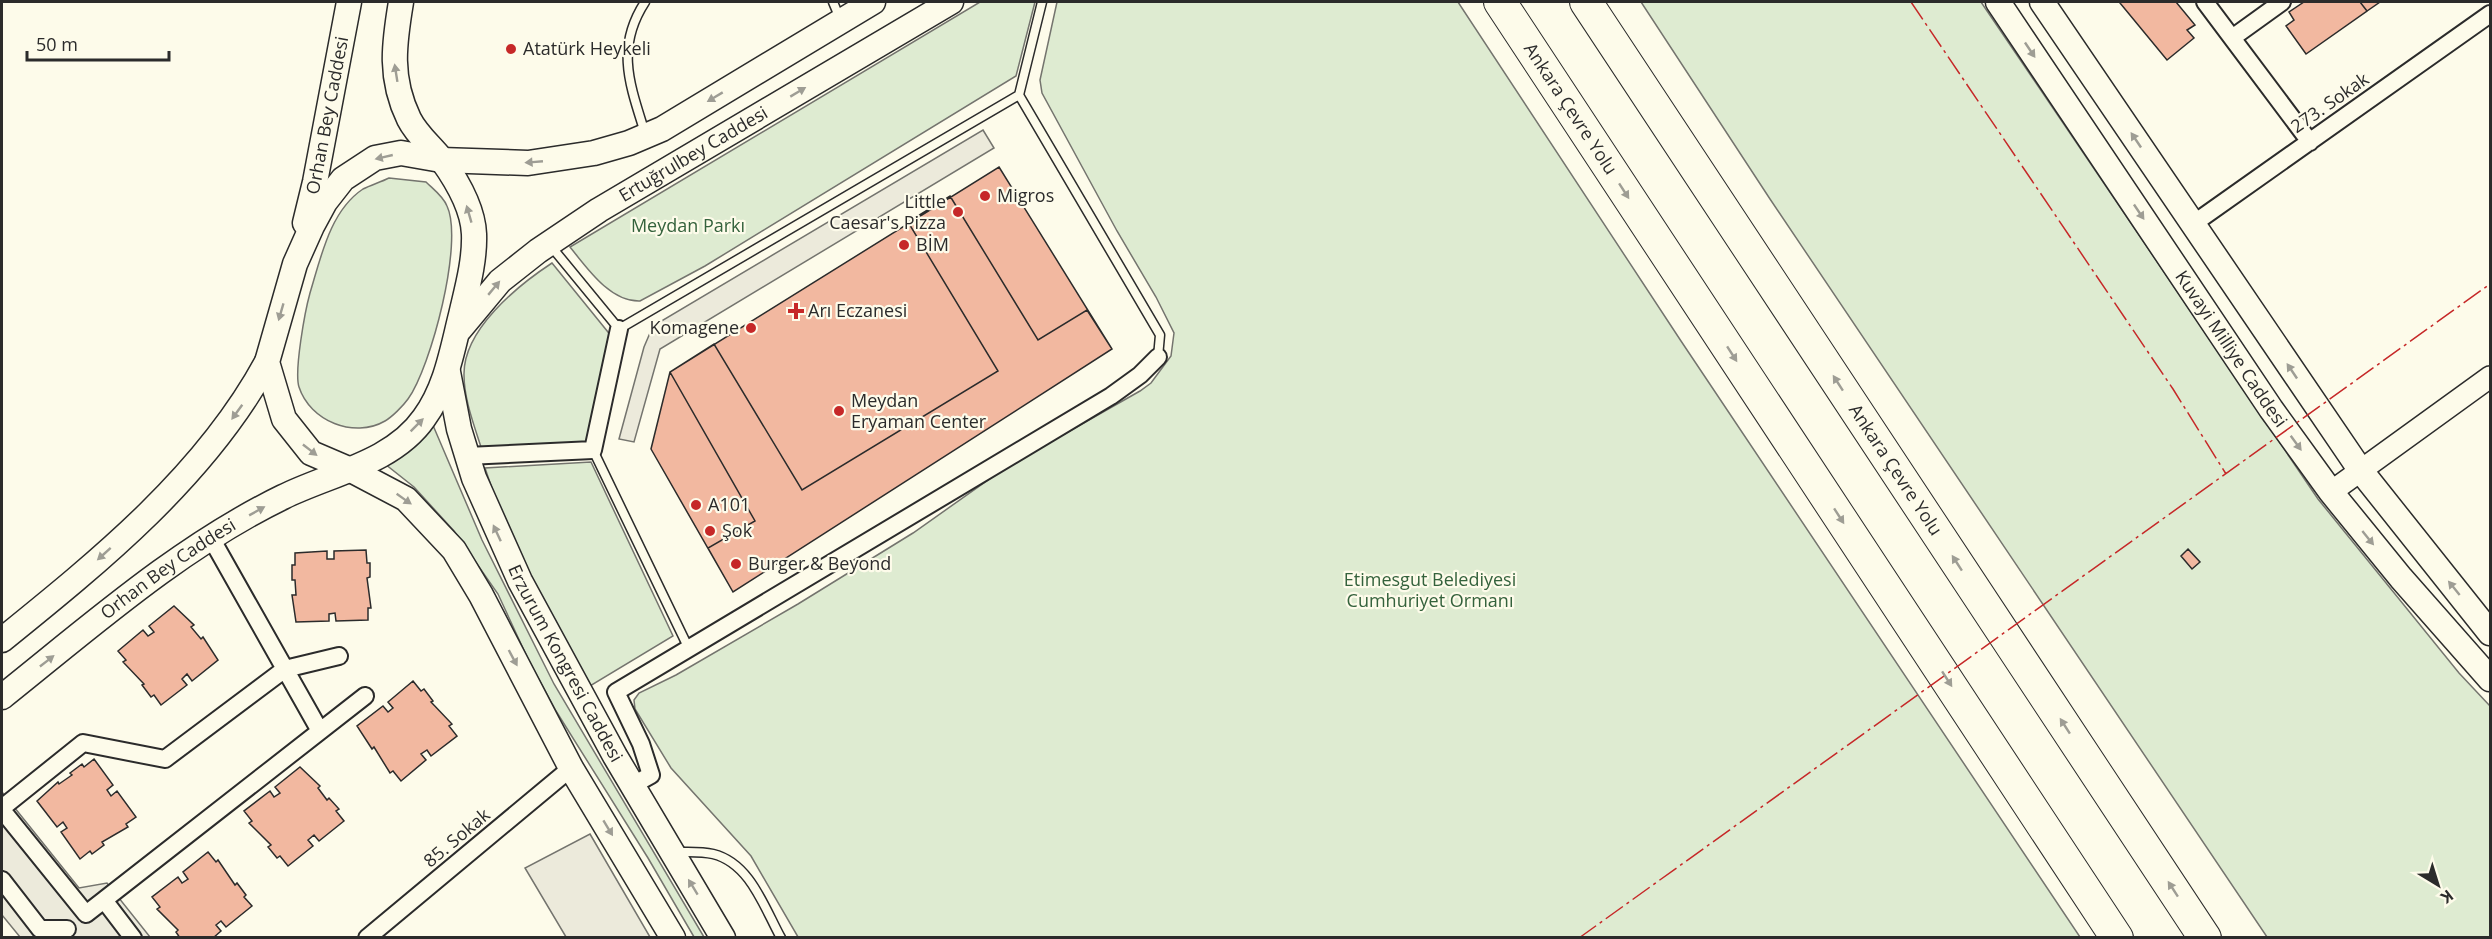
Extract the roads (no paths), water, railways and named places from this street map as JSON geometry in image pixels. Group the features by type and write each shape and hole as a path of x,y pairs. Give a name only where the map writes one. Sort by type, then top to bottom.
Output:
{"highway":[{"name":"Ankara Çevre Yolu","path":"1500,2 2117,938"},
{"name":"Ankara Çevre Yolu","path":"1586,2 2205,938"}],"main road":[{"name":"Orhan Bey Caddesi","path":"295,264 315,182 349,2"},
{"path":"401,2 393,50 399,91 410,120 441,160 464,196 474,233 470,274 448,372"},
{"name":"Ertuğrulbey Caddesi","path":"295,264 321,210 343,179 375,158 401,153 441,160 528,163 594,153 662,129 837,11 873,2"},
{"name":"Ertuğrulbey Caddesi","path":"456,333 500,281 599,210 951,2"},
{"name":"Kuvayi Milliye Caddesi","path":"1998,2 2271,409 2331,492 2401,578 2490,679"},
{"name":"Kuvayi Milliye Caddesi","path":"2042,2 2361,471 2490,633"},
{"path":"2,640 58,594 156,505 227,427 248,397 267,362 295,264"},
{"path":"267,362 284,419 311,453 406,498 454,550 481,595 571,768 673,938"},
{"name":"Orhan Bey Caddesi","path":"2,697 159,574 211,538 283,497 353,471 399,443 424,419 448,372"},
{"name":"Erzurum Kongresi Caddesi","path":"448,372 459,429 467,456 495,527 520,580 566,667 723,938"}],"street":[{"path":"2205,2 2310,142"},
{"path":"2232,38 2282,2"},
{"name":"273. Sokak","path":"2193,224 2490,14"},
{"path":"467,456 593,450 619,329"},
{"path":"633,785 651,775 641,744 616,692 1111,396 1140,375 1158,357"},
{"path":"2331,492 2490,377"},
{"path":"211,538 320,731"},
{"path":"86,914 2,809 83,743 165,759 285,669 339,656"},
{"path":"2,880 40,929 70,933 86,914 365,696"},
{"name":"85. Sokak","path":"367,938 571,768"},
{"path":"104,900 133,938"}],"lane":[{"path":"645,2 632,30 627,76 646,136"},
{"path":"1042,2 1019,95 1160,334 1158,357"},
{"path":"549,244 619,329 1019,95"},
{"path":"593,450 689,650"},
{"path":"672,852 711,853 731,861 746,874 781,938"}],"place":[{"name":"Atatürk Heykeli","path":"511,49"},
{"name":"Migros","path":"985,196"},
{"name":"Little Caesar's Pizza","path":"958,212"},
{"name":"BİM","path":"904,245"},
{"name":"Arı Eczanesi","path":"796,311"},
{"name":"Komagene","path":"751,328"},
{"name":"Meydan Eryaman Center","path":"839,411"},
{"name":"A101","path":"696,505"},
{"name":"Şok","path":"710,531"},
{"name":"Burger & Beyond","path":"736,564"}],"park label":[{"name":"Meydan Parkı","path":"688,226"},
{"name":"Etimesgut Belediyesi Cumhuriyet Ormanı","path":"1430,590"}]}
